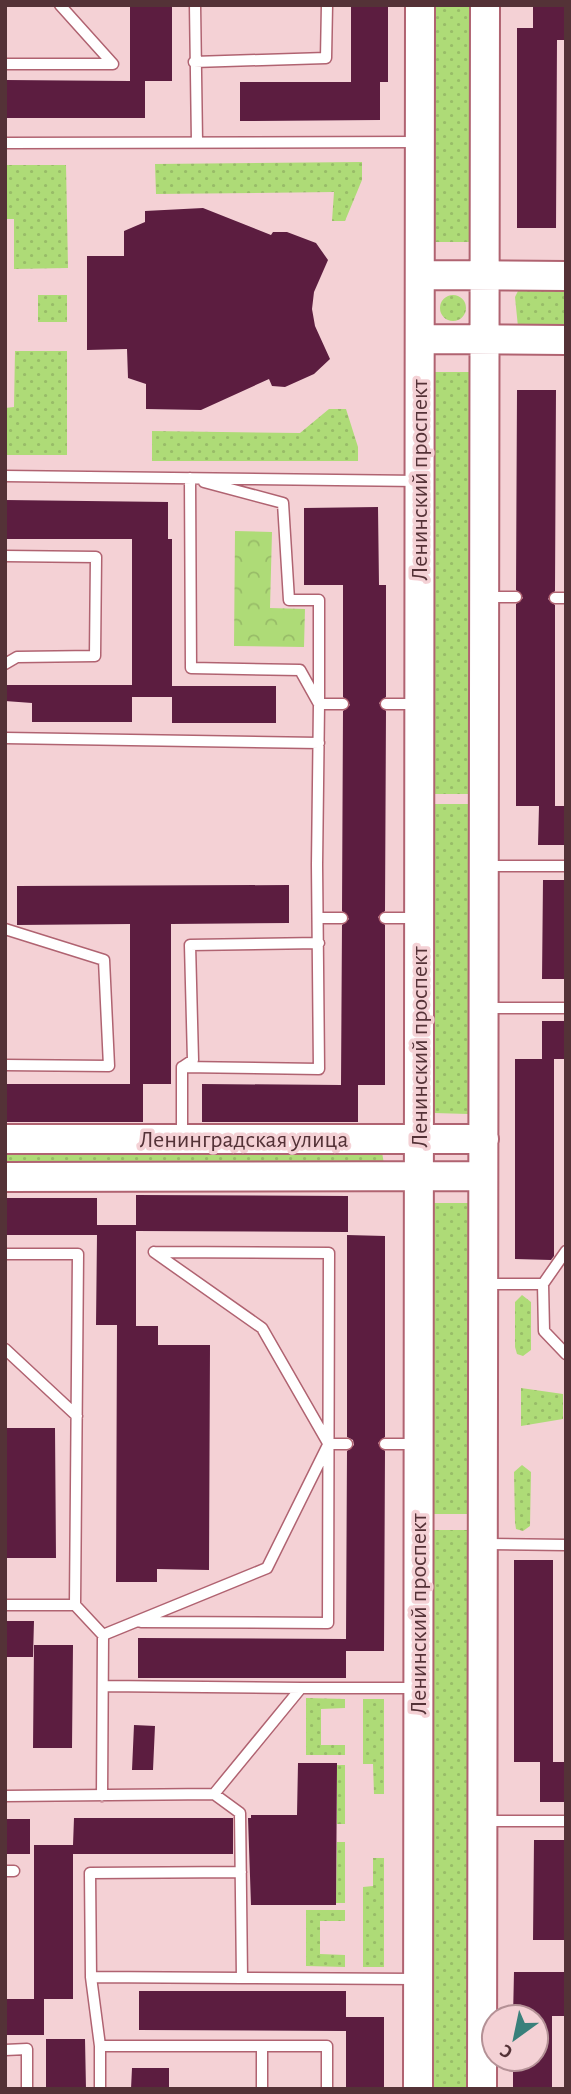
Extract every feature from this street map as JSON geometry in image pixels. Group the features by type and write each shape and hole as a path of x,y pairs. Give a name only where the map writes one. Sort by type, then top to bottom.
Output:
{"main road":[{"name":"Ленинский проспект","path":"418,2089 420,5"},
{"path":"482,2089 485,5"},
{"path":"420,275 566,276"},
{"path":"420,339 566,340"},
{"name":"Ленинградская улица","path":"5,1139 484,1139"},
{"name":"Ленинградская улица","path":"5,1177 484,1176"}],"lane":[{"path":"5,64 113,64 60,5"},
{"path":"195,5 197,142"},
{"path":"194,62 326,58 327,5"},
{"path":"5,143 420,142"},
{"path":"5,476 419,481"},
{"path":"190,478 191,668 300,670 319,704"},
{"path":"182,1067 319,1069 319,600 289,600 283,503 190,478"},
{"path":"5,556 96,557 95,656 17,657 5,664"},
{"path":"484,597 516,597"},
{"path":"319,704 343,704"},
{"path":"386,704 419,704"},
{"path":"5,738 319,743"},
{"path":"484,866 566,866"},
{"path":"319,918 342,918"},
{"path":"385,918 419,918"},
{"path":"5,929 104,960 109,1066 5,1065"},
{"path":"182,1067 193,1060 190,945 319,943"},
{"path":"484,1008 566,1008"},
{"path":"181,1139 182,1067"},
{"path":"566,1251 543,1284 544,1331 566,1354"},
{"path":"141,1622 328,1623 329,1253 154,1252 262,1328 328,1444"},
{"path":"5,1254 78,1254 75,1605 103,1635 102,1796"},
{"path":"483,1284 543,1284"},
{"path":"5,1349 77,1416"},
{"path":"103,1635 141,1622 267,1568 328,1444"},
{"path":"328,1444 346,1444"},
{"path":"385,1444 418,1444"},
{"path":"483,1544 566,1545"},
{"path":"5,1605 75,1605"},
{"path":"103,1686 418,1688"},
{"path":"214,1794 301,1688"},
{"path":"5,1797 214,1794 240,1813 242,1978"},
{"path":"483,1821 566,1821"},
{"path":"100,2089 100,2046 91,1977 90,1873 241,1872"},
{"path":"91,1977 418,1979"},
{"path":"100,2046 327,2046 327,2089"},
{"path":"262,2046 262,2089"},
{"path":"5,2050 27,2049 27,2089"}],"green space":[{"path":"435,5 469,5 469,242 435,242"},
{"path":"362,162 362,180 345,221 332,221 334,192 156,194 155,164"},
{"path":"5,165 66,165 68,268 14,269 14,219 5,219"},
{"path":"566,286 566,332 518,327 515,297 519,289"},
{"path":"38,295 67,295 67,322 38,322"},
{"path":"453,295 462,299 466,308 462,317 453,321 444,317 440,308 444,299"},
{"path":"15,351 67,351 67,455 5,455 5,408 14,407"},
{"path":"434,372 469,372 468,794 434,794"},
{"path":"329,409 346,409 358,447 358,461 152,461 152,431 300,433"},
{"path":"235,531 272,532 270,608 305,609 304,647 234,646"},
{"path":"434,804 468,804 468,1114 434,1113"},
{"path":"5,1149 382,1152 384,1164 5,1170"},
{"path":"434,1203 468,1203 467,1514 433,1514"},
{"path":"522,1295 531,1302 531,1350 523,1356 517,1354 515,1347 515,1302"},
{"path":"521,1388 563,1394 563,1419 521,1426"},
{"path":"522,1465 531,1472 530,1526 523,1531 516,1529 514,1472"},
{"path":"433,1530 467,1530 467,2089 433,2089"},
{"path":"306,1698 345,1699 345,1708 321,1709 321,1745 345,1745 345,1755 306,1755"},
{"path":"363,1699 384,1699 384,1794 374,1794 373,1764 363,1764"},
{"path":"337,1765 345,1765 345,1824 337,1824"},
{"path":"337,1842 345,1842 345,1903 336,1903"},
{"path":"373,1858 384,1858 384,1967 363,1967 363,1887 373,1886"},
{"path":"306,1910 345,1910 345,1921 320,1921 320,1954 345,1955 345,1967 306,1966"}],"building":[{"path":"130,5 172,5 172,81 145,81 145,118 5,118 5,80 130,81"},
{"path":"351,5 388,5 388,82 380,82 380,120 240,121 240,82 351,82"},
{"path":"533,5 566,5 566,40 557,40 556,228 517,228 517,28 533,28"},
{"path":"203,208 271,235 273,232 287,232 316,243 328,260 314,292 312,309 315,326 330,359 314,374 285,387 272,386 269,379 201,410 146,409 146,384 128,378 127,349 87,350 87,256 124,256 124,231 145,222 145,211"},
{"path":"517,390 556,390 555,591 548,599 555,605 555,806 566,806 566,845 538,845 539,806 516,806 516,604 523,598 516,590"},
{"path":"5,500 168,502 168,539 172,539 172,697 132,697 132,722 32,722 32,703 5,701 5,685 132,685 132,539 5,539"},
{"path":"378,507 379,585 386,585 386,697 379,703 386,711 385,911 378,917 385,925 385,1085 358,1085 358,1122 202,1122 202,1084 341,1085 342,925 349,919 342,911 343,711 350,705 343,697 343,585 304,585 304,508"},
{"path":"172,686 276,686 276,723 172,723"},
{"path":"543,880 566,880 566,979 542,979"},
{"path":"289,885 289,923 171,924 171,1084 130,1084 130,924 17,925 17,886"},
{"path":"542,1021 566,1021 566,1059 554,1059 554,1256 551,1260 515,1259 515,1059 542,1059"},
{"path":"5,1084 143,1084 143,1122 5,1122"},
{"path":"136,1195 348,1196 348,1232 136,1231 136,1326 158,1326 158,1345 210,1345 209,1570 157,1569 157,1582 116,1582 117,1325 96,1325 97,1235 5,1235 5,1198 97,1198 97,1225 136,1225"},
{"path":"347,1235 385,1236 385,1437 378,1443 385,1451 384,1651 346,1651 346,1678 138,1678 138,1638 346,1639 347,1451 354,1445 353,1440 347,1437"},
{"path":"5,1428 55,1428 56,1558 5,1558"},
{"path":"514,1560 553,1560 553,1762 566,1762 566,1802 540,1802 540,1762 514,1762"},
{"path":"5,1621 34,1621 33,1657 5,1657"},
{"path":"34,1645 73,1645 72,1748 33,1748"},
{"path":"134,1725 155,1726 153,1770 132,1770"},
{"path":"298,1763 337,1763 336,1905 251,1905 248,1818 251,1818 251,1815 297,1815"},
{"path":"74,1818 233,1818 233,1854 73,1854 73,1999 34,1999 34,1845 73,1845"},
{"path":"5,1819 30,1819 30,1854 5,1854"},
{"path":"534,1840 566,1840 566,1940 533,1940"},
{"path":"514,1972 566,1972 566,2016 552,2016 552,2089 513,2089 513,2073 550,2073 550,2003 513,2003"},
{"path":"139,1991 346,1991 346,2017 384,2017 384,2089 346,2089 346,2031 139,2030"},
{"path":"5,1999 44,1999 44,2035 5,2035"},
{"path":"46,2039 85,2039 86,2089 46,2089"},
{"path":"132,2068 169,2068 169,2089 131,2089"}]}
